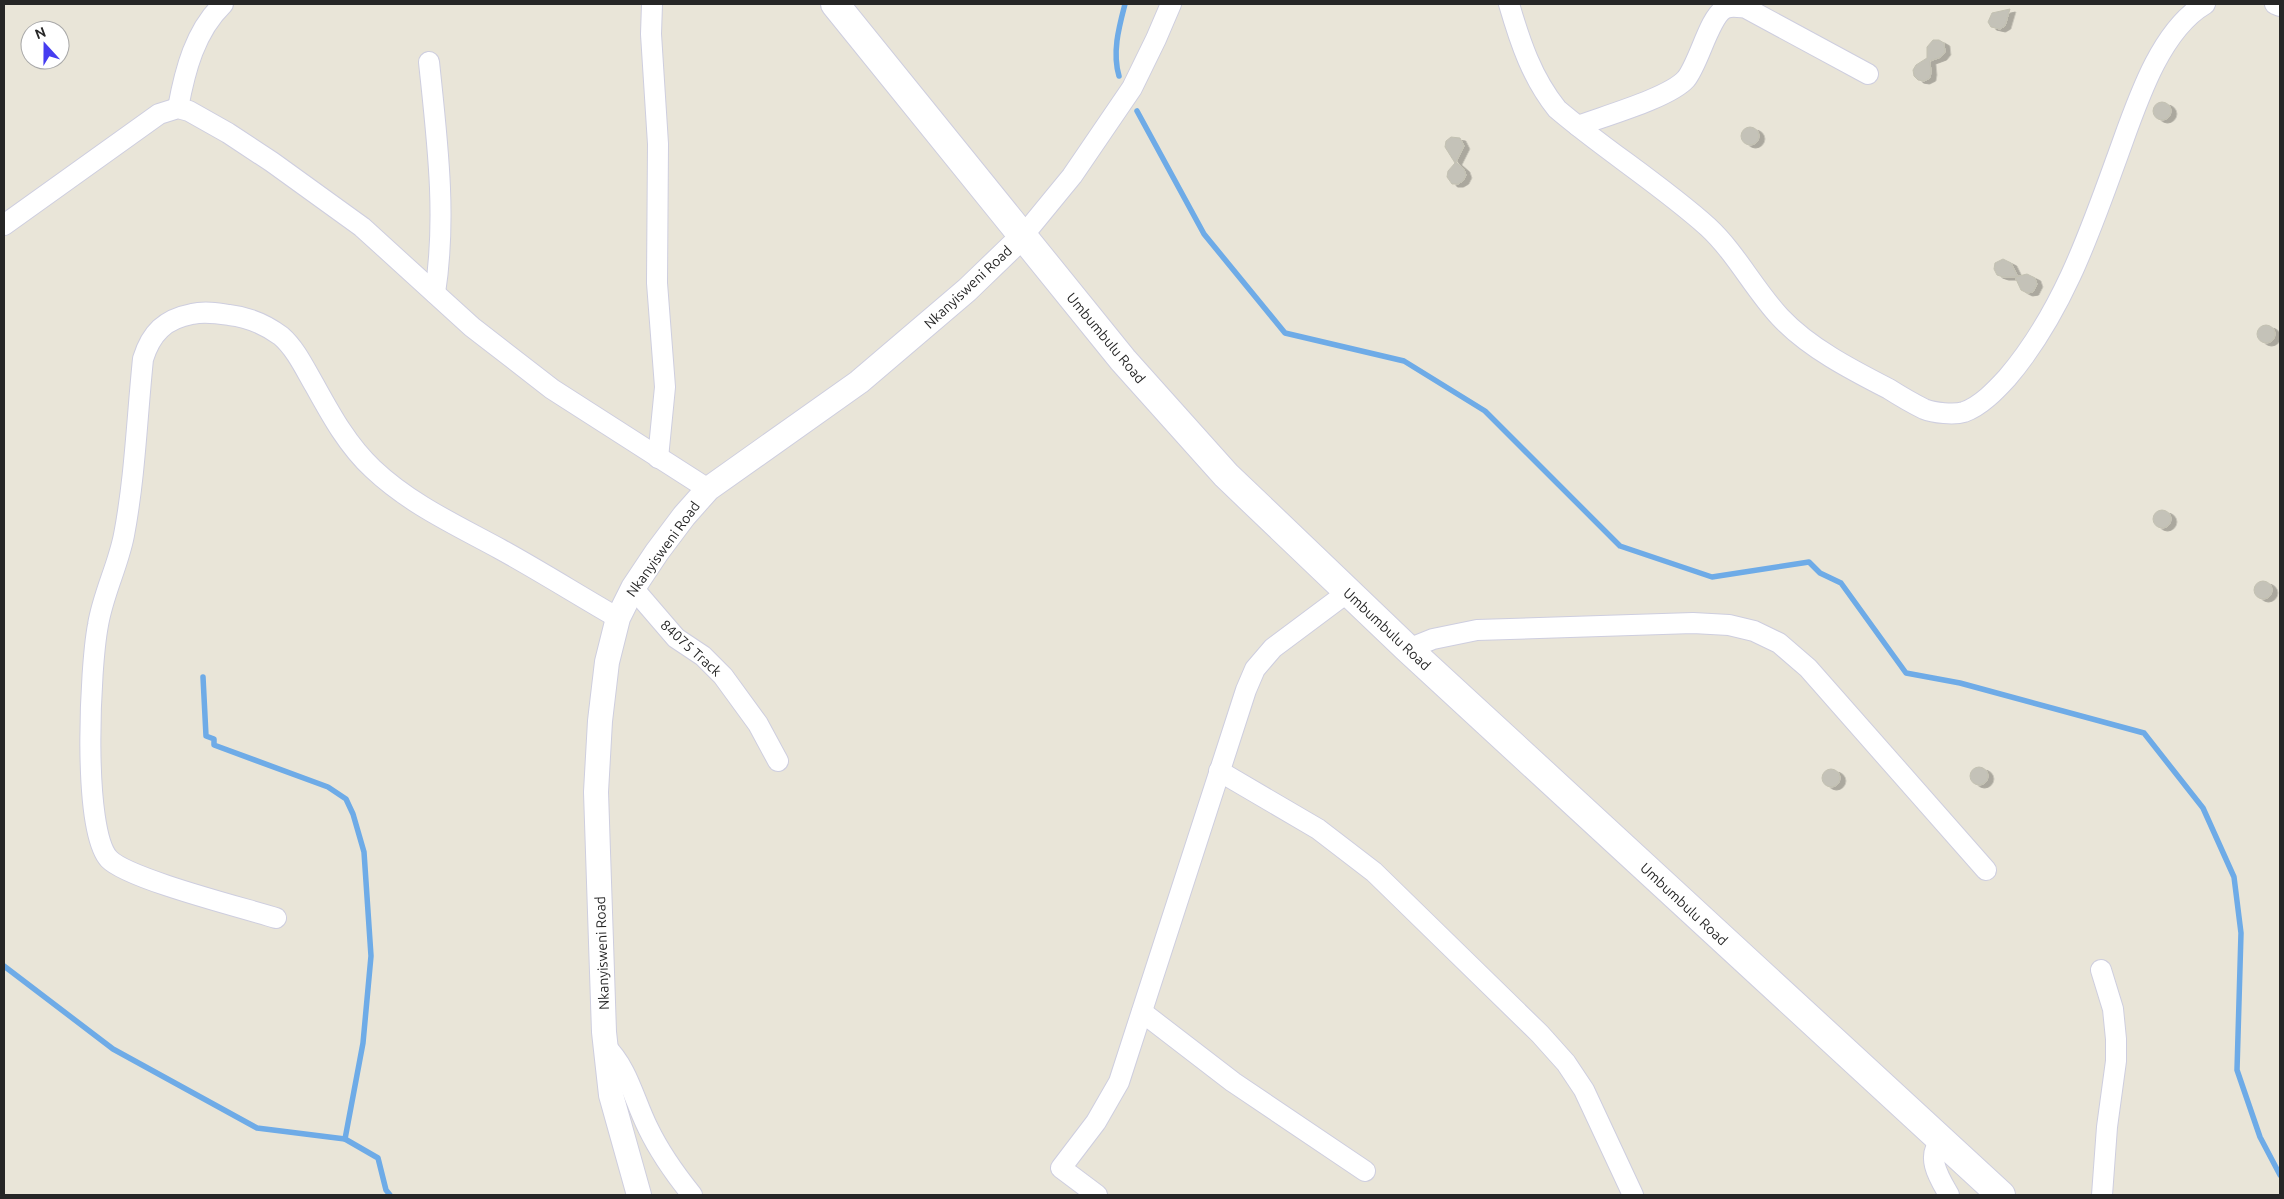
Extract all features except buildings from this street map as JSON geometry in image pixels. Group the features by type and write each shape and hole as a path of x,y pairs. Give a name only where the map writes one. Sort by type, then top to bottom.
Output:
{"main road":[{"name":"Umbumbulu Road","path":"835,4 1123,360 1226,475 1408,649 2000,1195"}],"street":[{"path":"178,108 186,69 199,37 223,4"},
{"path":"652,4 651,34 658,144 657,284 664,387 658,458"},
{"name":"Nkanyisweni Road","path":"639,1195 611,1096 605,1046 596,792 601,711 611,640 618,618 633,588 684,516 708,489 859,382 967,290 1022,237 1072,176 1132,88 1171,4"},
{"path":"1509,4 1533,72 1557,109 1709,228 1743,266 1778,315 1807,340 1868,378 1926,410 1963,412 1996,390 2025,357 2050,318 2089,233 2130,122 2155,64 2177,28 2197,8 2205,4"},
{"path":"2275,4 2280,6"},
{"path":"1578,126 1663,96 1684,82 1692,72 1715,20 1722,10 1729,7 1746,8 1868,74"},
{"path":"429,62 440,156 440,264 435,293"},
{"path":"4,224 159,114 178,108 202,117 340,210 472,327 552,389 708,489"},
{"path":"276,918 160,883 118,866 104,853 96,829 92,805 91,726 94,647 105,596 124,537 143,359 148,343 157,330 168,321 199,312 241,316 264,326 281,337 294,350 333,418 372,469 437,516 618,618"},
{"name":"84075 Track","path":"633,588 676,638 703,656 723,676 758,724 778,761"},
{"path":"1097,1195 1061,1168 1096,1122 1113,1095 1128,1058 1246,690 1255,669 1273,648 1348,592"},
{"path":"1408,649 1433,639 1477,630 1693,623 1729,626 1754,631 1779,644 1808,668 1986,870"},
{"path":"1219,771 1318,829 1374,872 1540,1034 1566,1063 1584,1090 1633,1195"},
{"path":"2101,970 2113,1009 2116,1039 2116,1061 2106,1127 2102,1195"},
{"path":"1142,1012 1233,1082 1365,1171"},
{"path":"605,1046 618,1058 648,1127 670,1168 692,1195"},
{"path":"1942,1141 1934,1151 1934,1158 1936,1170 1949,1195"}],"waterway":[{"path":"1119,76 1116,49 1125,4"},
{"path":"1137,111 1204,234 1285,333 1404,361 1485,411 1620,546 1712,577 1809,562 1820,573 1841,583 1906,673 1960,683 2144,733 2203,808 2234,877 2241,933 2237,1070 2260,1137 2280,1175"},
{"path":"203,677 206,736 214,739 214,745 328,787 346,799 353,814 364,852 371,956 363,1043 345,1139 378,1158 386,1190 390,1195"},
{"path":"4,966 113,1049 257,1128 345,1139"}]}
